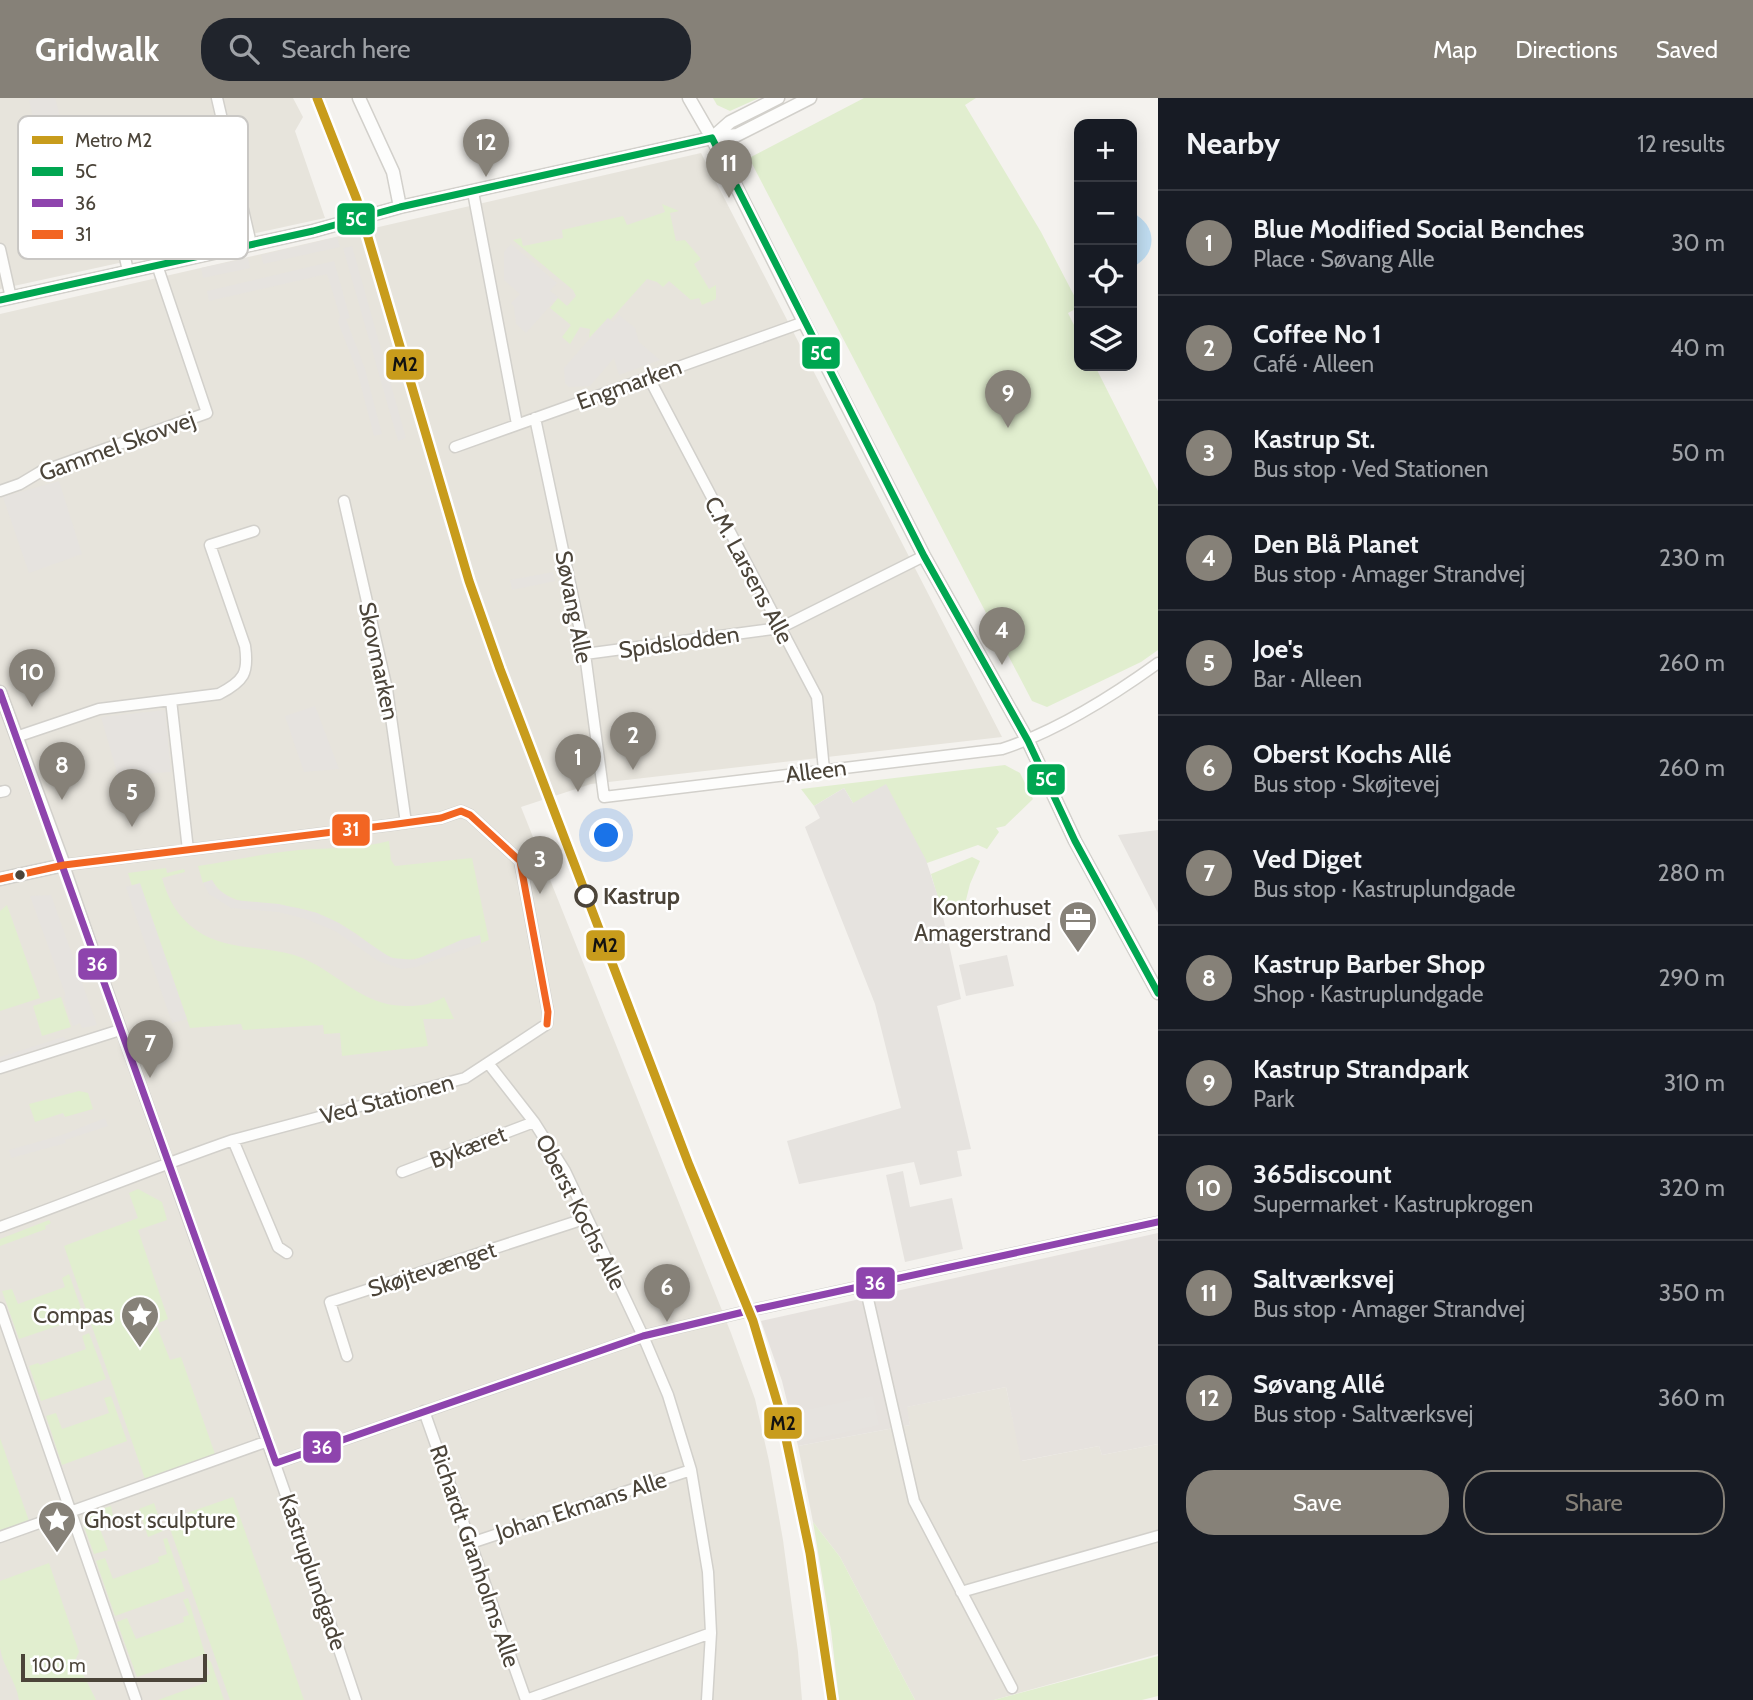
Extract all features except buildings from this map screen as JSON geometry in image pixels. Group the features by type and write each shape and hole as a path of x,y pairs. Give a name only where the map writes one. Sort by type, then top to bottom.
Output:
{"street":[{"path":"217,98 221,116"},
{"path":"359,98 393,172 400,207"},
{"path":"689,98 712,138 803,322 925,556 1028,741 1074,841 1158,993"},
{"path":"712,138 730,122 778,98"},
{"path":"248,245 313,231 400,207 712,138 737,135 810,98"},
{"path":"473,192 517,424"},
{"path":"248,231 251,244"},
{"path":"0,249 6,299 184,259"},
{"path":"125,259 128,271"},
{"name":"Gammel Skovvej","path":"0,491 207,413 157,265"},
{"name":"Engmarken","path":"455,447 803,322"},
{"name":"C.M. Larsens Alle","path":"649,377 817,697 824,770"},
{"name":"Søvang Alle","path":"535,418 585,654 604,797"},
{"name":"Skovmarken","path":"344,502 387,689 406,823"},
{"path":"16,737 99,709 219,694 237,685 247,659 210,545 254,531"},
{"name":"Spidslodden","path":"585,654 780,628 925,556"},
{"name":"Alleen","path":"604,797 1002,749 1028,741 1102,700 1158,663"},
{"name":"Kastruplundgade","path":"0,692 276,1463 356,1700"},
{"path":"171,700 188,850"},
{"name":"Ved Stationen","path":"0,1227 233,1140 465,1078 547,1024 548,1012 520,861 470,814 461,811 441,818 406,823"},
{"path":"0,879 64,865 406,823"},
{"path":"0,1068 120,1030"},
{"name":"Oberst Kochs Alle","path":"488,1063 534,1122 565,1171 668,1395 691,1469 708,1572 711,1633 707,1700"},
{"name":"Bykæret","path":"402,1172 534,1122"},
{"path":"233,1140 278,1247 288,1253"},
{"name":"Skøjtevænget","path":"347,1356 330,1302 587,1218"},
{"path":"276,1463 643,1336 1158,1222"},
{"path":"865,1286 914,1501 1012,1688"},
{"path":"0,1308 136,1700"},
{"name":"Richardt Granholms Alle","path":"424,1412 526,1700"},
{"path":"0,1537 268,1441"},
{"name":"Johan Ekmans Alle","path":"471,1543 691,1469"},
{"path":"961,1592 1158,1536"},
{"path":"526,1700 711,1633"}],"shaded area":[{"path":"0,98 293,98 303,117 295,131 325,218 248,235 248,116 18,116 18,259 137,259 0,289"},
{"path":"55,98 60,116 33,116 29,100"},
{"path":"701,153 1002,737 591,784 521,807 755,1399 783,1540 802,1700 0,1700 0,314"},
{"path":"337,237 340,247 263,264 261,255"},
{"path":"511,244 557,283 550,291 558,297 526,333 516,324 511,303 520,294 504,280 504,252"},
{"path":"352,246 406,438 398,441 343,248"},
{"path":"248,258 250,268 203,278 201,268"},
{"path":"334,261 350,318 346,319 365,369 382,434 374,436 357,371 338,322 340,316 327,274 209,301 207,291"},
{"path":"619,315 635,328 639,342 660,360 619,375 614,358 590,386 569,387 565,383 564,368 608,318 613,322"},
{"path":"59,481 82,554 29,573 3,497"},
{"path":"553,572 555,581 512,590 510,580"},
{"path":"315,706 339,769 304,772 285,716"},
{"path":"165,710 171,772 118,776 101,717"},
{"path":"886,784 926,860 940,903 961,999 937,1006 971,1149 957,1151 962,1176 920,1185 914,1162 799,1184 787,1141 901,1108 875,1004 805,827 820,818 814,806 844,788 853,803"},
{"path":"1158,830 1158,913 1118,835"},
{"path":"212,880 217,889 233,900 279,904 317,913 339,923 391,958 415,960 461,940 480,935 481,943 416,967 402,969 378,961 335,931 306,919 278,912 231,908 209,894 203,883"},
{"path":"140,883 187,1019 172,1023 126,887"},
{"path":"51,895 97,1025 82,1028 80,1023 73,1026 64,999 65,993 30,896"},
{"path":"1007,955 1014,986 966,996 959,965"},
{"path":"63,1037 72,1043 0,1065 0,1057"},
{"path":"105,1118 108,1126 65,1140 66,1143 11,1158 9,1150 62,1135"},
{"path":"903,1171 910,1207 952,1198 963,1249 905,1262 886,1175"},
{"path":"1158,1233 1158,1444 1102,1455 1099,1446 1021,1461 1006,1387 907,1407 910,1425 798,1446 782,1381 761,1321"},
{"path":"1006,1387 1022,1461 1099,1446 1102,1455 1158,1444 1158,1654 994,1700 915,1700 840,1557 813,1522 798,1446 910,1425 906,1407"},
{"path":"873,1396 879,1425 798,1442 791,1413"}],"green space":[{"path":"713,98 759,98 730,111 717,105"},
{"path":"864,98 976,98 965,105 1041,232 1074,295 1074,310 1068,313 1074,325 1074,371 1098,371 1158,491 1158,650 1141,662 1047,707 1032,701 749,158"},
{"path":"662,204 679,211 670,213 676,241 685,240 701,259 694,264 709,289 716,285 716,299 702,305 699,298 691,300 669,281 663,287 647,279 610,320 608,318 589,338 590,329 580,327 570,344 562,337 571,325 550,308 558,298 567,306 576,296 573,290 513,240 521,238 523,246 563,238 562,230 623,216 627,225 665,212"},
{"path":"1005,765 1020,773 1033,799 1005,826 996,828 999,832 987,849 978,845 927,863 853,803 844,788 814,806 801,789"},
{"path":"389,841 391,860 395,866 472,858 489,940 481,943 480,935 421,958 397,959 379,951 341,924 316,913 297,908 256,904 231,897 220,890 212,880 203,883 198,866 284,852"},
{"path":"972,857 980,861 970,884 963,912 952,911 952,906 941,909 931,874"},
{"path":"166,868 167,873 184,869 185,872 162,878 164,886 179,914 207,937 231,945 294,955 323,969 362,994 391,1005 422,1005 444,997 454,1019 423,1019 428,1046 342,1056 340,1033 324,1034 323,1025 243,1030 241,1024 190,1028 140,884 132,886 128,873"},
{"path":"7,905 40,998 0,1011 0,911"},
{"path":"61,997 71,1027 42,1036 33,1006"},
{"path":"79,1091 88,1093 93,1109 65,1117 63,1113 35,1122 29,1104"},
{"path":"138,1189 162,1202 167,1220 138,1230 168,1319 156,1324 170,1360 181,1357 215,1454 145,1479 64,1246 138,1218 129,1193"},
{"path":"49,1220 51,1223 45,1226 46,1229 0,1246 0,1239"},
{"path":"69,1274 84,1317 19,1339 2,1291 12,1289 18,1304 65,1287 62,1278"},
{"path":"89,1333 106,1379 41,1401 29,1366 38,1363 40,1365 86,1349 82,1336"},
{"path":"111,1396 127,1441 62,1465 46,1416 56,1413 62,1429 109,1413 104,1398"},
{"path":"0,1438 29,1521 0,1530"},
{"path":"233,1497 304,1700 230,1700 167,1520"},
{"path":"154,1503 163,1531 148,1537 139,1509"},
{"path":"111,1506 113,1516 98,1524 108,1550 94,1554 83,1524 89,1513"},
{"path":"813,1522 840,1557 915,1700 839,1700 831,1630"},
{"path":"167,1538 185,1591 115,1616 96,1561 105,1558 113,1579 159,1562 158,1557 167,1554 163,1539"},
{"path":"49,1563 79,1652 72,1667 74,1671 83,1674 96,1700 19,1700 2,1655 0,1581"},
{"path":"188,1598 205,1654 137,1677 117,1622 127,1618 136,1639 184,1622 183,1617 189,1615 183,1600"},
{"path":"1158,1656 1158,1696 1142,1700 994,1700"},
{"path":"205,1660 211,1662 224,1700 158,1700 205,1683 203,1677 210,1674"}],"water":[{"path":"1137,216 1147,225 1152,240 1147,255 1137,264"}],"metro line":[{"name":"M2","path":"317,98 357,200 469,581 500,669 689,1165 753,1321 781,1415 810,1553 832,1700"}],"transit line":[{"name":"5C","path":"712,138 924,556 1028,741 1075,841 1158,993"},
{"name":"5C","path":"248,245 400,207 712,138"},
{"name":"5C","path":"0,300 186,259"},
{"name":"36","path":"0,692 276,1463 643,1336 1158,1222"},
{"name":"31","path":"0,879 64,865 390,825 441,818 461,811 470,815 520,861 548,1012 547,1024"}],"place":[{"name":"Søvang Allé","path":"486,177"},
{"name":"Saltværksvej","path":"729,198"},
{"name":"Kastrup Strandpark","path":"1008,428"},
{"name":"Den Blå Planet","path":"1002,665"},
{"name":"365discount","path":"32,707"},
{"name":"Coffee No 1","path":"633,770"},
{"name":"Blue Modified Social Benches","path":"578,792"},
{"name":"Kastrup Barber Shop","path":"62,800"},
{"name":"Joe's","path":"132,827"},
{"name":"Kastrup St.","path":"540,894"},
{"name":"Kastrup","path":"586,896"},
{"name":"Kontorhuset Amagerstrand","path":"1078,954"},
{"name":"Ved Diget","path":"150,1078"},
{"name":"Oberst Kochs Allé","path":"667,1322"},
{"name":"Compas","path":"140,1349"},
{"name":"Ghost sculpture","path":"57,1554"}]}
